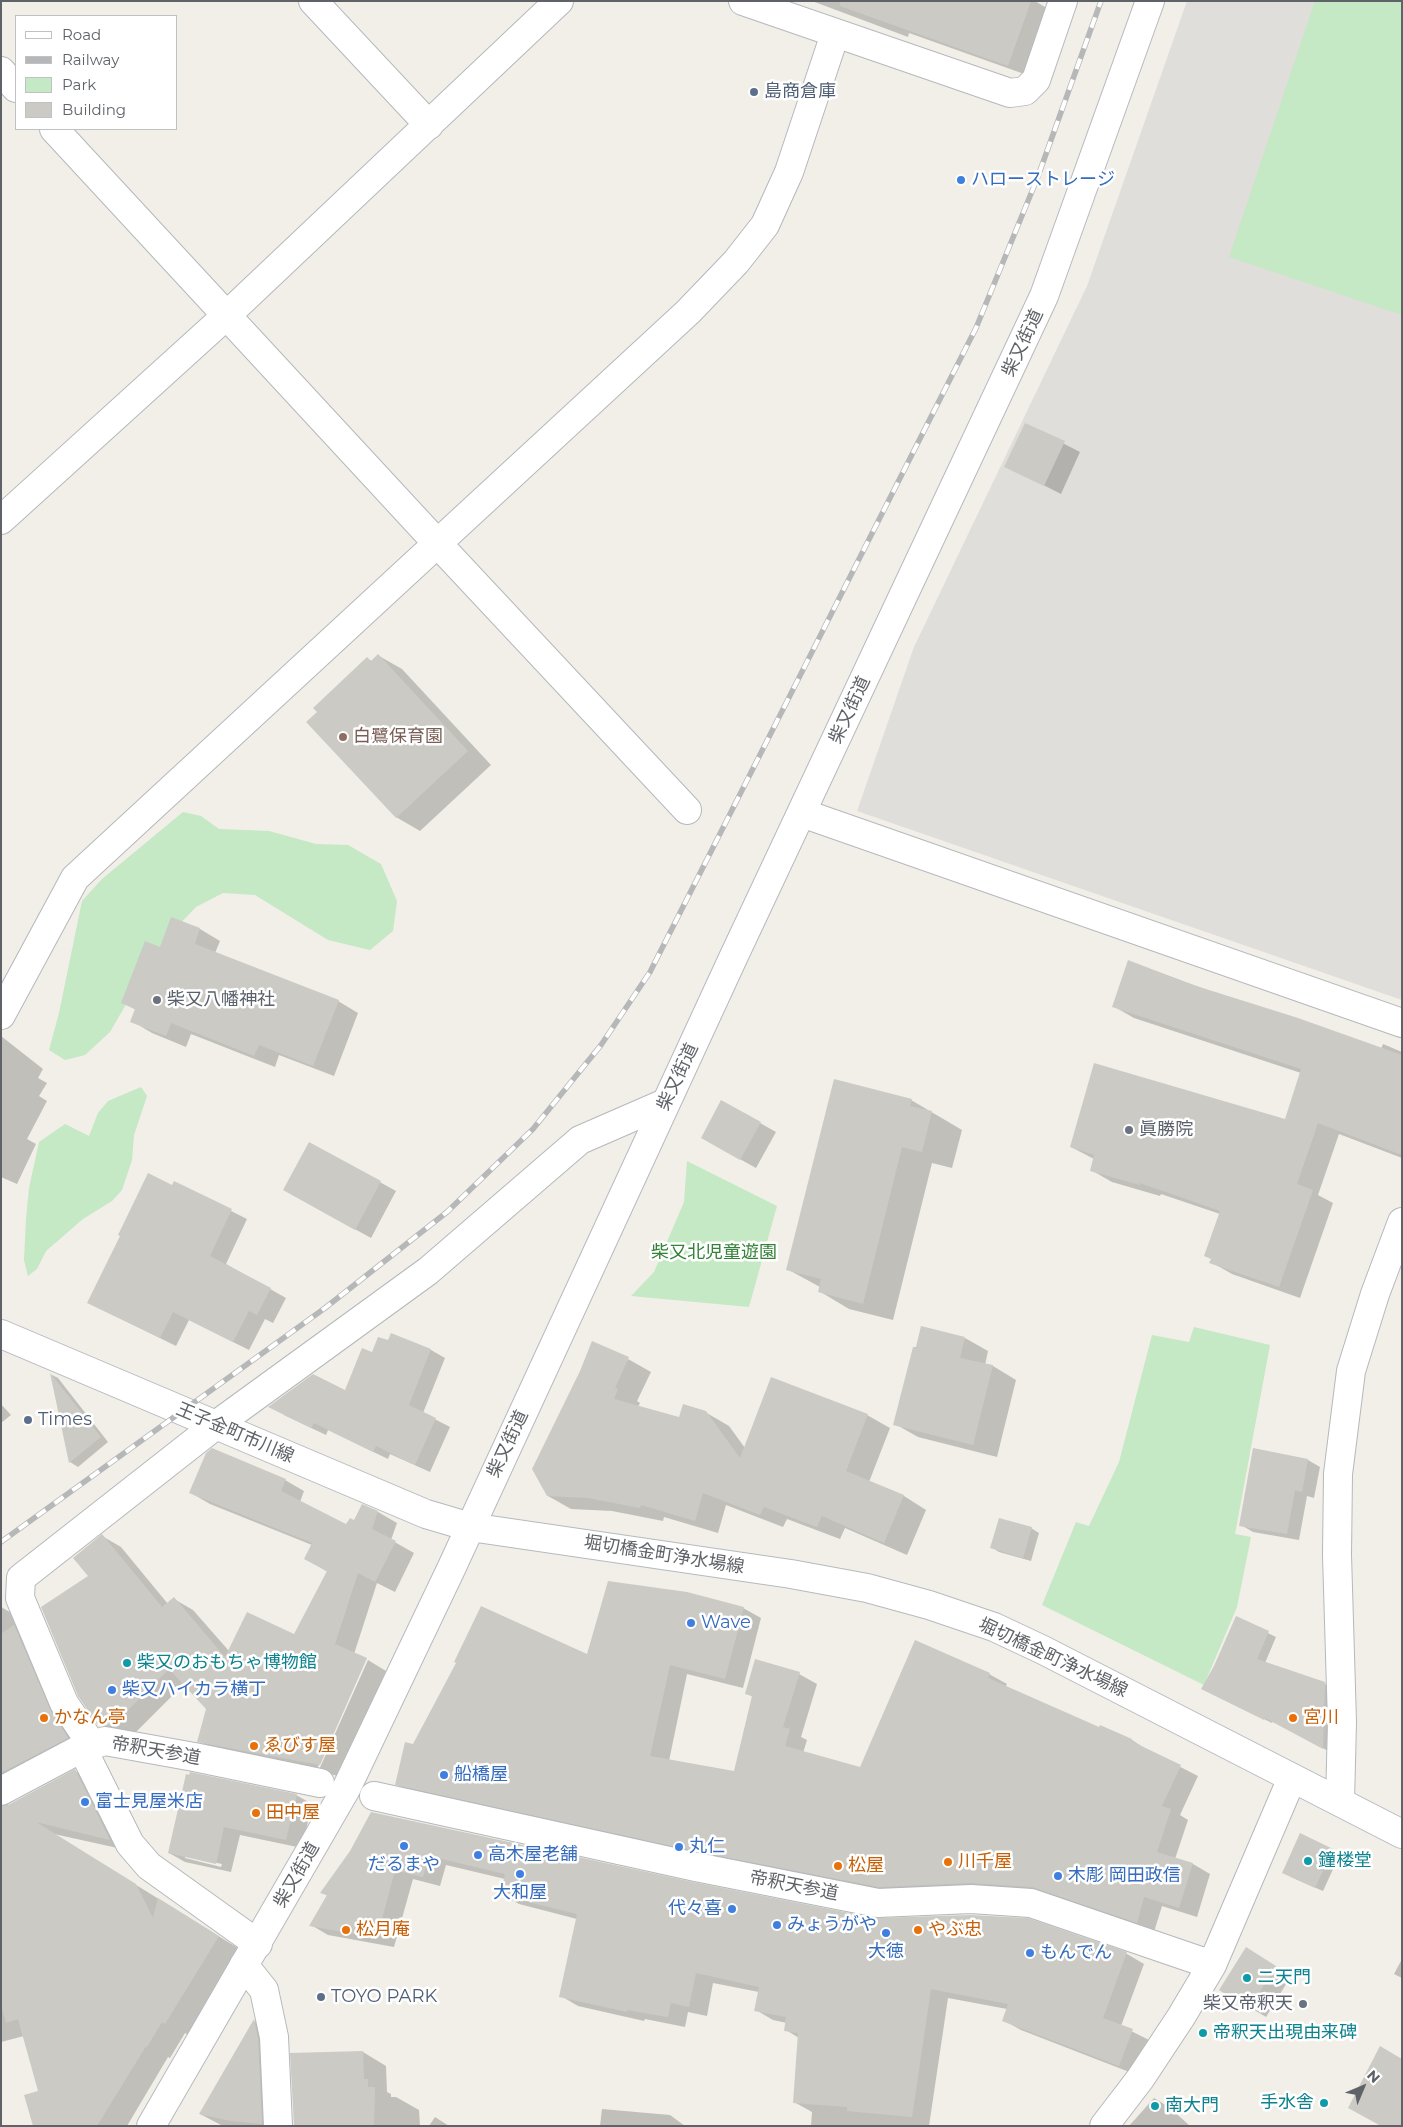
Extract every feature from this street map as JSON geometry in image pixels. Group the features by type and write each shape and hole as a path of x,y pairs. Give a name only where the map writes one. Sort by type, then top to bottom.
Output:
{"street":[{"path":"313,1 428,125"},
{"path":"1,520 227,315 560,1"},
{"path":"743,1 1010,93 1025,91 1036,80 1063,1"},
{"name":"柴又街道","path":"151,2126 346,1789 470,1527 666,1103 1044,296 1066,242 1150,1"},
{"path":"1,1015 75,878 688,312 736,262 765,225 789,172 835,34"},
{"path":"1,71 15,87"},
{"path":"55,130 686,810"},
{"path":"802,813 1402,1023"},
{"path":"278,2126 274,2037 264,1990 251,1954 149,1866 130,1844 88,1746 64,1703 20,1598 21,1578 216,1425 428,1271 580,1140 666,1103"},
{"path":"1340,1802 1342,1722 1337,1555 1338,1474 1350,1371 1375,1294 1402,1222"},
{"name":"王子金町市川線","path":"1,1334 426,1514 470,1527"},
{"name":"堀切橋金町浄水場線","path":"470,1527 792,1574 866,1588 929,1605 994,1627 1044,1650 1402,1834"},
{"name":"帝釈天参道","path":"1,1791 88,1746 106,1741 320,1784"},
{"path":"1104,2126 1150,2064 1212,1965 1292,1778"},
{"name":"帝釈天参道","path":"374,1796 696,1867 878,1903 971,1900 1032,1904 1212,1965"}],"shaded area":[{"path":"1187,1 1402,1 1402,1000 857,811 914,647 1087,286"}],"green space":[{"path":"1315,1 1402,1 1402,315 1229,257"},
{"path":"183,812 201,816 219,829 269,831 316,844 348,845 381,864 397,901 393,931 370,950 328,940 255,895 223,893 196,907 171,933 139,982 110,1032 85,1055 65,1060 49,1050 59,1013 82,901 102,879"},
{"path":"141,1087 147,1096 134,1135 132,1160 122,1190 112,1201 83,1219 46,1251 37,1269 28,1276 24,1260 26,1219 29,1188 39,1142 65,1124 89,1136 98,1113 108,1101"},
{"name":"柴又北児童遊園","path":"687,1161 777,1206 749,1307 631,1296 654,1272 684,1202"},
{"path":"1194,1327 1270,1345 1235,1534 1251,1537 1237,1607 1204,1685 1042,1605 1076,1522 1089,1526 1119,1462 1152,1335 1189,1342"}],"building":[{"path":"840,1 1031,1 1008,66 840,6"},
{"path":"1025,423 1065,441 1044,486 1004,467"},
{"path":"378,654 468,751 396,818 306,722 317,712 313,708 367,657 371,661"},
{"path":"171,917 200,928 195,944 339,1000 313,1066 259,1045 254,1056 171,1023 166,1036 130,1022 135,1009 121,1003 145,941 160,947"},
{"path":"1128,960 1190,984 1298,1018 1402,1055 1402,1155 1318,1123 1297,1184 1313,1190 1279,1287 1209,1263 1211,1259 1204,1256 1220,1211 1140,1183 1140,1185 1090,1171 1094,1155 1070,1147 1094,1063 1285,1119 1301,1069 1112,1007"},
{"path":"834,1079 912,1099 910,1106 932,1111 922,1152 902,1147 863,1304 818,1292 821,1279 786,1270"},
{"path":"721,1100 761,1122 740,1160 701,1138"},
{"path":"309,1142 381,1181 355,1230 283,1190"},
{"path":"148,1173 172,1185 174,1181 232,1209 210,1256 271,1288 257,1315 249,1311 233,1342 173,1312 160,1338 87,1303"},
{"path":"921,1326 965,1337 960,1358 993,1365 973,1445 893,1425 913,1347 916,1347"},
{"path":"391,1333 431,1349 409,1405 436,1418 415,1465 376,1446 373,1452 314,1423 311,1428 268,1407 313,1374 345,1390 362,1348 372,1352 378,1337 388,1340"},
{"path":"592,1341 629,1357 615,1388 618,1389 614,1399 679,1417 683,1404 706,1411 740,1458 771,1377 868,1414 846,1471 904,1495 884,1543 822,1516 817,1527 764,1507 760,1515 703,1493 695,1521 641,1505 640,1508 588,1498 547,1496 532,1469 580,1371"},
{"path":"50,1373 101,1437 69,1463"},
{"path":"212,1448 286,1479 281,1491 346,1524 350,1518 354,1520 362,1504 378,1511 372,1529 396,1541 375,1582 358,1573 335,1644 367,1658 320,1765 197,1742 206,1709 169,1669 112,1726 97,1724 78,1696 41,1607 88,1576 73,1558 102,1534 162,1607 174,1597 225,1657 247,1612 294,1634 327,1571 304,1559 312,1543 189,1493 206,1453"},
{"path":"1253,1448 1308,1459 1302,1492 1295,1490 1287,1534 1239,1526"},
{"path":"999,1518 1032,1527 1023,1558 990,1548"},
{"path":"608,1581 687,1592 744,1607 725,1679 670,1665 650,1756 734,1771 752,1696 745,1694 755,1659 800,1672 783,1727 790,1729 785,1746 860,1767 915,1640 990,1673 988,1678 1099,1727 1100,1725 1132,1739 1131,1741 1181,1765 1162,1806 1171,1809 1157,1852 1193,1863 1179,1908 1144,1897 1137,1923 1032,1887 970,1883 879,1887 699,1852 395,1785 405,1742 413,1744 456,1663 454,1662 481,1606 587,1654"},
{"path":"1236,1616 1269,1631 1257,1659 1325,1682 1323,1749 1265,1718 1264,1720 1201,1689 1214,1666"},
{"path":"14,1625 50,1709 68,1738 1,1773 1,1634"},
{"path":"75,1769 110,1840 36,1822 136,1884 153,1918 158,1898 219,1936 165,2024 162,2022 146,2046 97,2126 33,2126 24,2095 38,2091 18,2019 6,2023 1,2005 1,1806 8,1805"},
{"path":"190,1772 297,1794 286,1840 224,1827 216,1864 168,1853 186,1774 189,1775"},
{"path":"371,1812 693,1882 875,1918 971,1915 1028,1918 1127,1952 1103,2018 1133,2029 1119,2066 1002,2021 1008,2004 931,1989 912,2117 847,2111 847,2107 793,2103 798,2033 784,2031 786,2017 754,2011 759,1987 696,1973 689,2007 671,2003 668,2017 627,2010 627,2012 559,1997 577,1914 500,1895 505,1874 429,1856 423,1877 395,1870 377,1938 309,1926 327,1895 320,1893 350,1851"},
{"name":"鐘楼堂","path":"1300,1833 1333,1849 1315,1888 1282,1873"},
{"name":"ニ天門","path":"1246,1947 1276,1966 1249,2009 1219,1990"},
{"path":"254,2019 258,2039 262,2124 231,2121 199,2114"},
{"path":"1380,2046 1402,2059 1402,2126 1381,2126 1348,2108"},
{"path":"363,2051 364,2079 368,2079 368,2087 375,2087 374,2126 294,2126 290,2053"}],"railway":[{"path":"1,1542 325,1308 447,1212 533,1129 601,1045 650,972 976,328 1037,179 1101,1"}],"place":[{"name":"島商倉庫","path":"754,92"},
{"name":"ハローストレージ","path":"961,180"},
{"name":"白鷺保育園","path":"343,737"},
{"name":"柴又八幡神社","path":"157,1000"},
{"name":"眞勝院","path":"1129,1130"},
{"name":"Times","path":"28,1420"},
{"name":"Wave","path":"691,1623"},
{"name":"柴又のおもちゃ博物館","path":"127,1663"},
{"name":"柴又ハイカラ横丁","path":"112,1690"},
{"name":"かなん亭","path":"44,1718"},
{"name":"宮川","path":"1293,1718"},
{"name":"ゑびす屋","path":"254,1746"},
{"name":"船橋屋","path":"444,1775"},
{"name":"富士見屋米店","path":"85,1802"},
{"name":"田中屋","path":"256,1813"},
{"name":"だるまや","path":"404,1846"},
{"name":"丸仁","path":"679,1847"},
{"name":"高木屋老舗","path":"478,1855"},
{"name":"鐘楼堂","path":"1308,1861"},
{"name":"川千屋","path":"948,1862"},
{"name":"松屋","path":"838,1866"},
{"name":"大和屋","path":"520,1874"},
{"name":"木彫 岡田政信","path":"1058,1876"},
{"name":"代々喜","path":"732,1909"},
{"name":"みょうがや","path":"777,1925"},
{"name":"松月庵","path":"346,1930"},
{"name":"やぶ忠","path":"918,1930"},
{"name":"大徳","path":"886,1933"},
{"name":"もんでん","path":"1030,1953"},
{"name":"ニ天門","path":"1247,1978"},
{"name":"TOYO PARK","path":"321,1997"},
{"name":"柴又帝釈天","path":"1303,2004"},
{"name":"帝釈天出現由来碑","path":"1203,2033"},
{"name":"手水舎","path":"1324,2103"},
{"name":"南大門","path":"1155,2106"}]}
